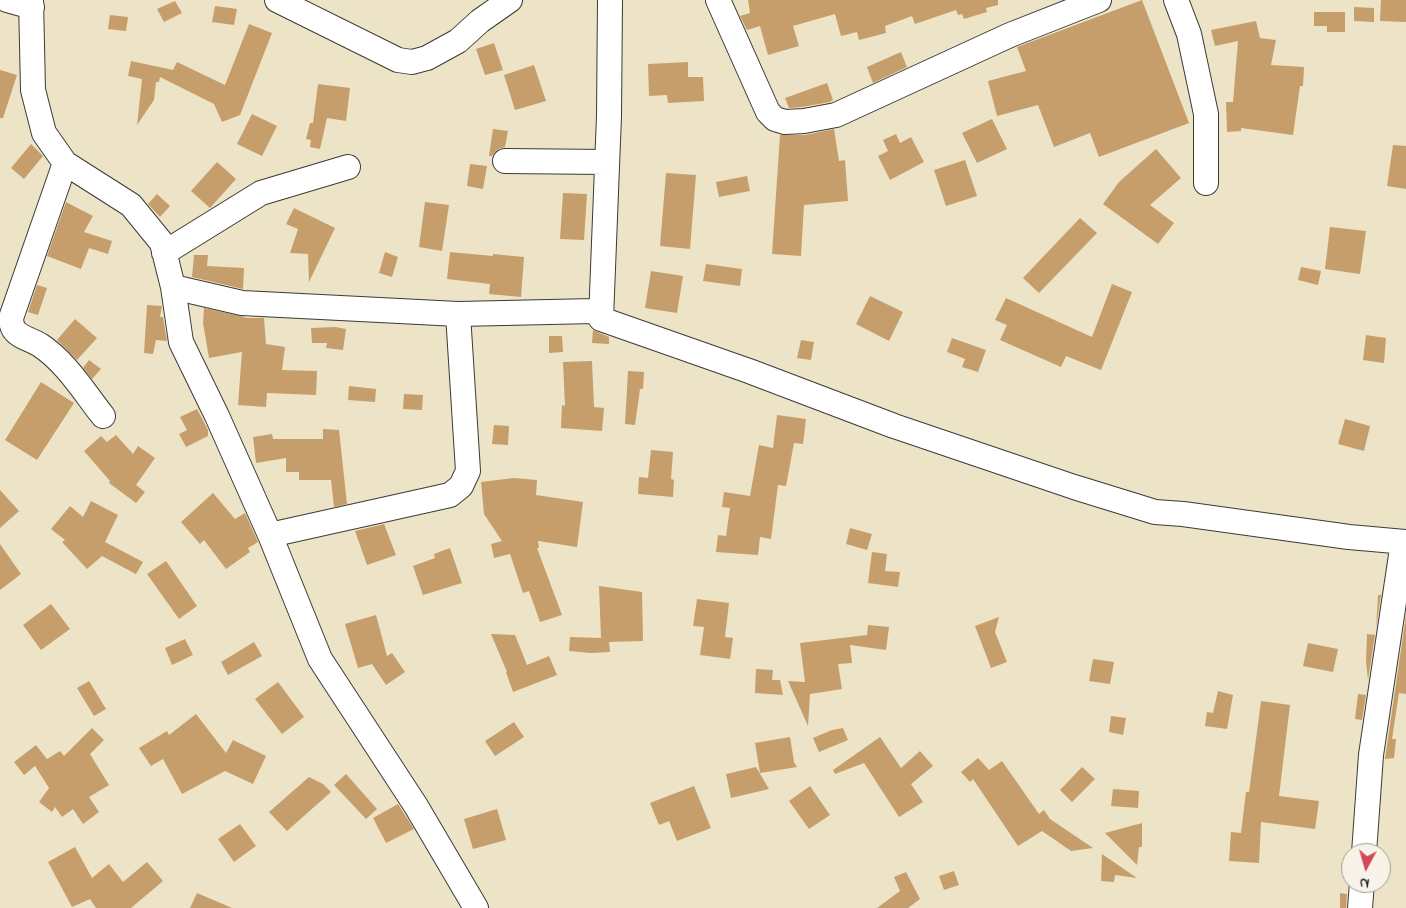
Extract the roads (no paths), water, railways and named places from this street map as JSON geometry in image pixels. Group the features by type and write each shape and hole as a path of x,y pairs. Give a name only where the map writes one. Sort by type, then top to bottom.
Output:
{"street":[{"path":"8,0 32,4 33,90 44,133 65,163 131,205 162,243 173,287 181,342 217,416 270,535 320,660 416,806 476,908"},
{"path":"277,0 398,60 412,62 427,58 458,40 480,21 510,0"},
{"path":"601,318 607,162 610,0"},
{"path":"718,0 768,112 775,119 785,122 804,121 836,115 1010,35 1099,0"},
{"path":"1176,0 1189,34 1206,114 1206,183"},
{"path":"505,161 607,162"},
{"path":"65,163 11,318 11,327 15,332 40,345 58,359 103,416"},
{"path":"164,253 261,193 348,168"},
{"path":"173,287 242,302 458,314 595,311 601,318 894,426 1074,488 1155,512 1183,514 1349,537 1404,542 1371,755 1365,843"},
{"path":"270,535 450,495 461,486 468,471 458,314"},
{"path":"1360,908 1361,893"}]}
